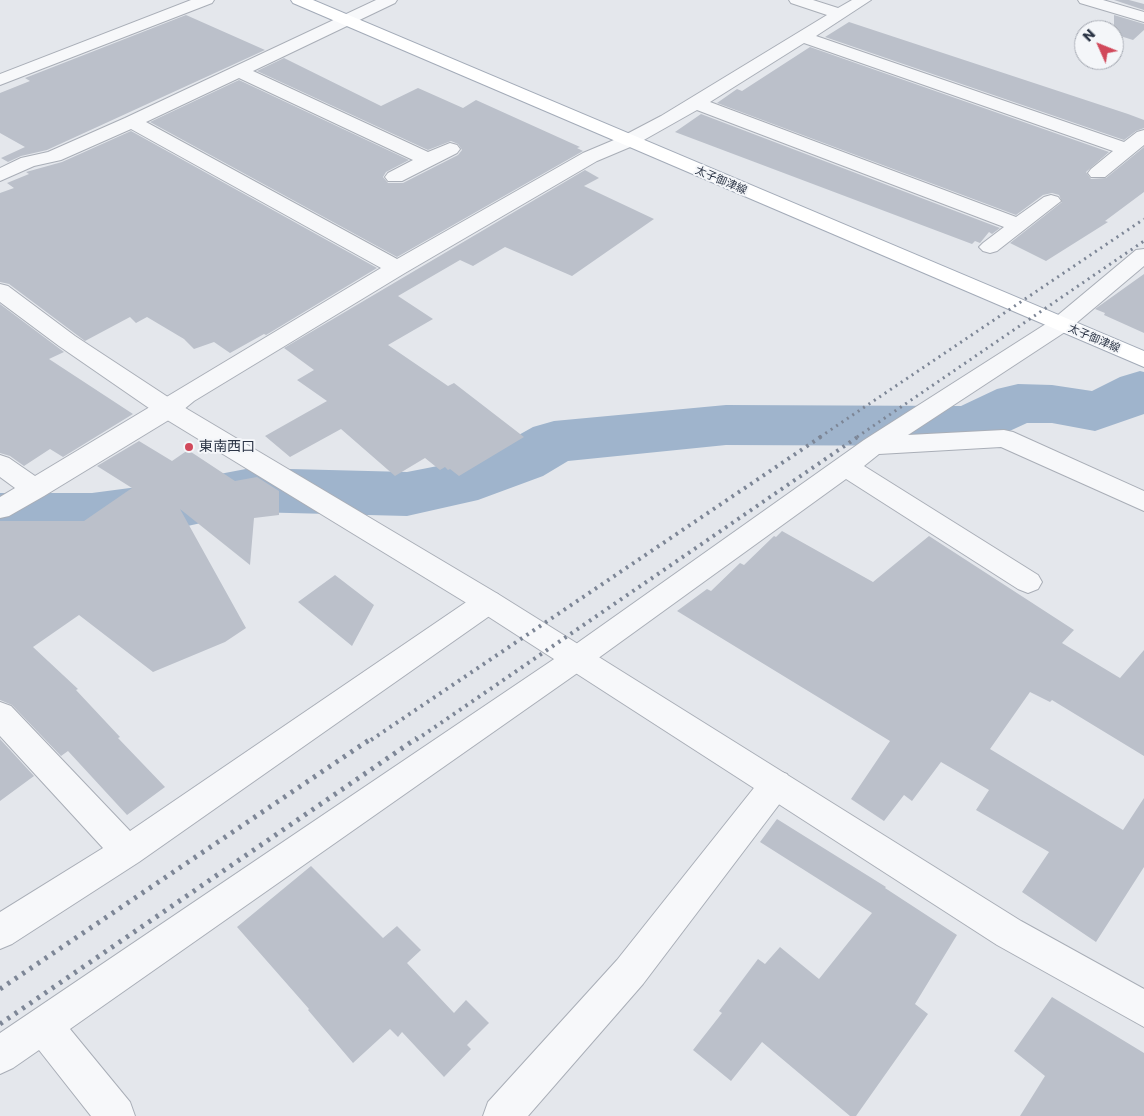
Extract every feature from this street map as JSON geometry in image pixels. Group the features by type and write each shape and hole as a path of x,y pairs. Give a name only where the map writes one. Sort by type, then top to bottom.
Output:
{"main road":[{"name":"太子御津線","path":"299,0 628,142 1144,360"}],"street":[{"path":"0,80 206,0"},
{"path":"0,175 28,162 54,156 132,122 241,72 388,0"},
{"path":"797,0 839,14"},
{"path":"0,509 168,409 185,395 397,268 590,157 628,142 696,103 863,0"},
{"path":"1086,0 1144,17"},
{"path":"802,37 1128,150"},
{"path":"241,72 429,160"},
{"path":"696,103 1018,225"},
{"path":"132,122 397,268"},
{"path":"1098,173 1144,136"},
{"path":"395,178 450,149"},
{"path":"990,247 1050,201"},
{"path":"0,1055 576,658 872,447 1060,325 1144,256"},
{"path":"0,291 67,342 168,409 488,602 1009,933 1144,1009"},
{"path":"872,447 1004,438 1144,502"},
{"path":"0,464 35,489"},
{"path":"845,466 1028,582"},
{"path":"0,932 127,852 488,602"},
{"path":"0,715 127,852"},
{"path":"502,1116 630,972 776,784"},
{"path":"44,1026 116,1116"}],"building":[{"path":"1114,0 1129,0 1144,4 1144,10"},
{"path":"186,15 265,50 47,150 21,156 8,162 1,158 25,147 0,133 0,93 30,81 25,78"},
{"path":"1114,15 1144,24 1144,30 1133,40 1124,37 1124,20 1114,20"},
{"path":"849,22 1128,114 1144,120 1144,128 1136,131 1124,140 825,37"},
{"path":"810,47 1109,152 1086,172 1091,179 1106,178 1144,147 1144,192 1105,221 1108,222 1046,261 1010,243 1062,202 1059,195 1052,193 1043,195 1016,215 717,103 737,89 742,91"},
{"path":"284,58 381,106 418,88 463,108 476,100 580,147 577,148 583,151 397,257 150,122 239,80 409,160 386,172 383,177 388,183 403,183 458,155 462,150 458,144 451,141 428,150 257,71"},
{"path":"701,114 1000,228 992,234 989,232 980,243 975,241 972,244 675,132"},
{"path":"131,131 377,268 266,335 264,334 230,353 214,342 194,349 184,339 147,317 136,323 130,317 85,341 9,284 0,282 0,193 14,188 7,183 29,174 26,172 62,162"},
{"path":"585,170 599,178 584,186 654,219 572,276 505,247 473,266 460,260 398,296 433,319 388,345 448,386 454,383 524,437 459,476 445,467 440,470 425,458 395,476 341,429 290,457 265,436 327,401 297,380 314,370 284,348"},
{"path":"1144,274 1144,333 1095,309"},
{"path":"0,304 64,352 49,359 133,414 63,457 50,449 24,466 10,456 0,453"},
{"path":"139,441 172,461 188,450 235,481 257,477 279,491 279,515 254,518 250,565 180,509 246,628 225,642 153,672 79,615 33,647 78,689 76,690 120,737 118,738 165,787 127,815 68,751 61,756 12,705 0,700 0,521 84,521 132,488 97,466"},
{"path":"782,531 873,582 929,536 1074,630 1062,643 1120,678 1144,650 1144,756 1052,700 1050,702 1030,692 990,749 1123,830 1144,798 1144,867 1096,942 1022,892 1049,852 976,810 989,790 941,762 912,801 904,795 884,821 851,799 890,741 677,611 707,589 711,591 740,563 744,565 774,536 776,537"},
{"path":"335,575 374,605 352,646 298,602"},
{"path":"0,739 34,776 0,801"},
{"path":"777,819 886,887 957,935 915,1004 928,1014 856,1116 850,1116 762,1042 731,1081 693,1050 722,1013 719,1011 758,959 765,964 780,947 819,979 872,913 760,842"},
{"path":"311,866 383,938 397,926 421,950 407,963 454,1013 466,1000 489,1023 467,1045 471,1049 444,1077 402,1032 398,1037 390,1029 353,1063 309,1009 237,927"},
{"path":"1052,997 1144,1053 1144,1116 1020,1116 1045,1076 1014,1051"}],"waterway":[{"path":"0,516 92,516 183,504 251,490 407,494 456,484 521,461 554,442 726,425 969,426 1018,403 1052,404 1095,411 1122,401 1140,390"}],"railway":[{"path":"820,437 1144,219"},
{"path":"857,437 1144,241"},
{"path":"371,740 822,436"},
{"path":"416,740 859,436"},
{"path":"0,989 372,738"},
{"path":"0,1024 417,738"}],"place":[{"name":"東南西口","path":"189,447"}]}
